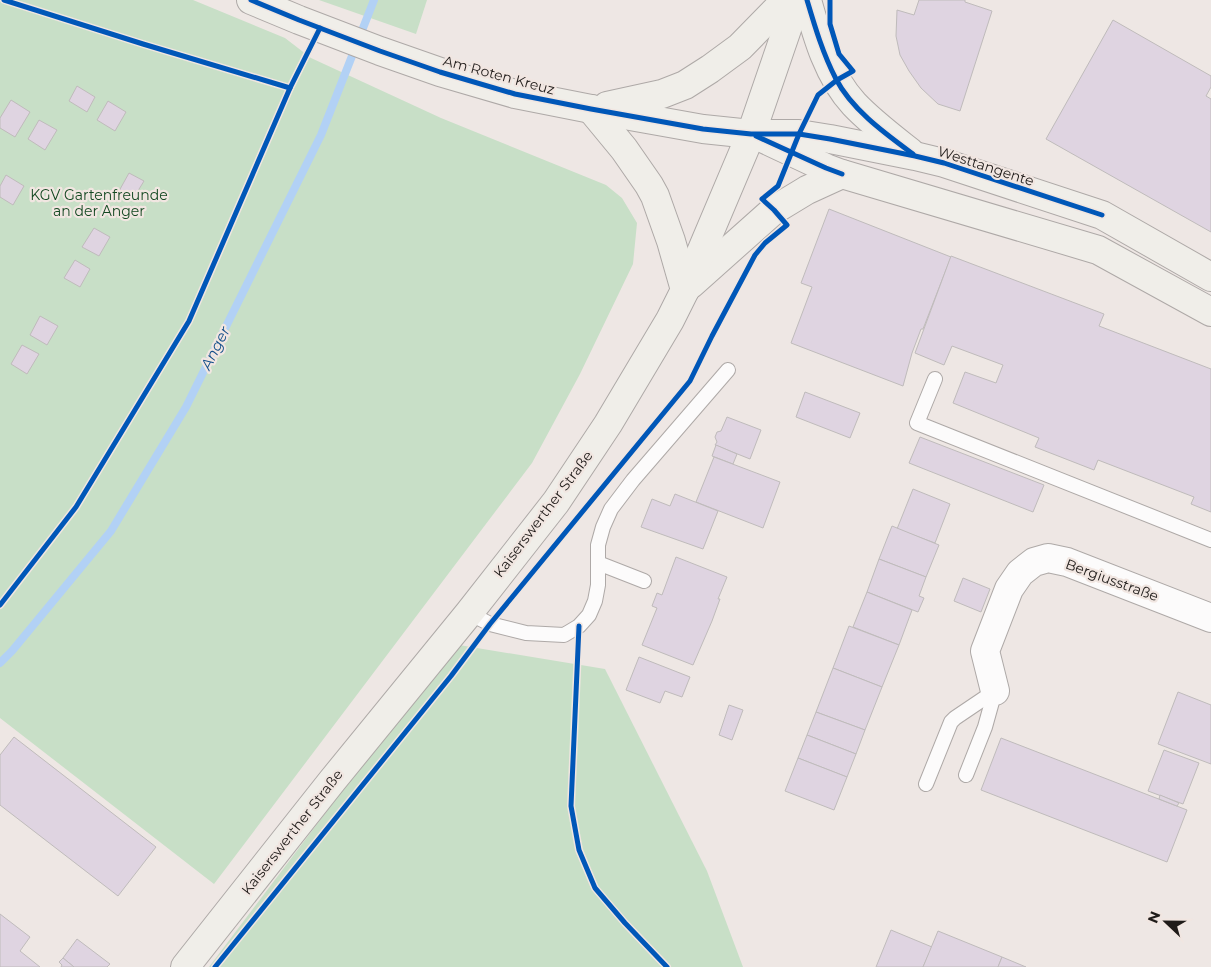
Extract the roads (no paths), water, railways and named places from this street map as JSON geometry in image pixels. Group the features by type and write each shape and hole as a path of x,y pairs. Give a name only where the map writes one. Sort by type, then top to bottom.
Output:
{"street":[{"name":"Am Roten Kreuz","path":"251,0 380,51 440,72 515,94 591,110 703,129 751,134"},
{"path":"786,0 740,47 685,86 662,94 591,110 624,149 655,196 671,241 685,290 774,210 806,190 842,174"},
{"name":"Kaiserswerther Straße","path":"185,967 556,502 608,424 670,320 685,290 751,134 797,0"},
{"path":"807,0 818,38 837,80 854,104 883,131 915,156"},
{"path":"751,134 842,174 1098,250 1211,312"},
{"name":"Westtangente","path":"751,134 799,134 944,163 1102,215 1211,276"},
{"name":"Bergiusstraße","path":"995,690 985,651 1009,589 1020,573 1034,562 1048,558 1067,562 1211,618"}],"lane":[{"path":"469,612 490,624 526,633 564,635 579,626 589,615 595,601 598,585 598,545 603,527 612,509 633,480 728,370"},
{"path":"934,378 917,423 1211,540"},
{"path":"598,563 644,581"},
{"path":"966,775 985,727 995,690"},
{"path":"926,784 951,722 995,690"}],"waterway":[{"name":"Anger","path":"0,663 111,531 186,407 321,135 374,0"}],"park label":[{"name":"KGV Gartenfreunde an der Anger","path":"99,204"}]}
